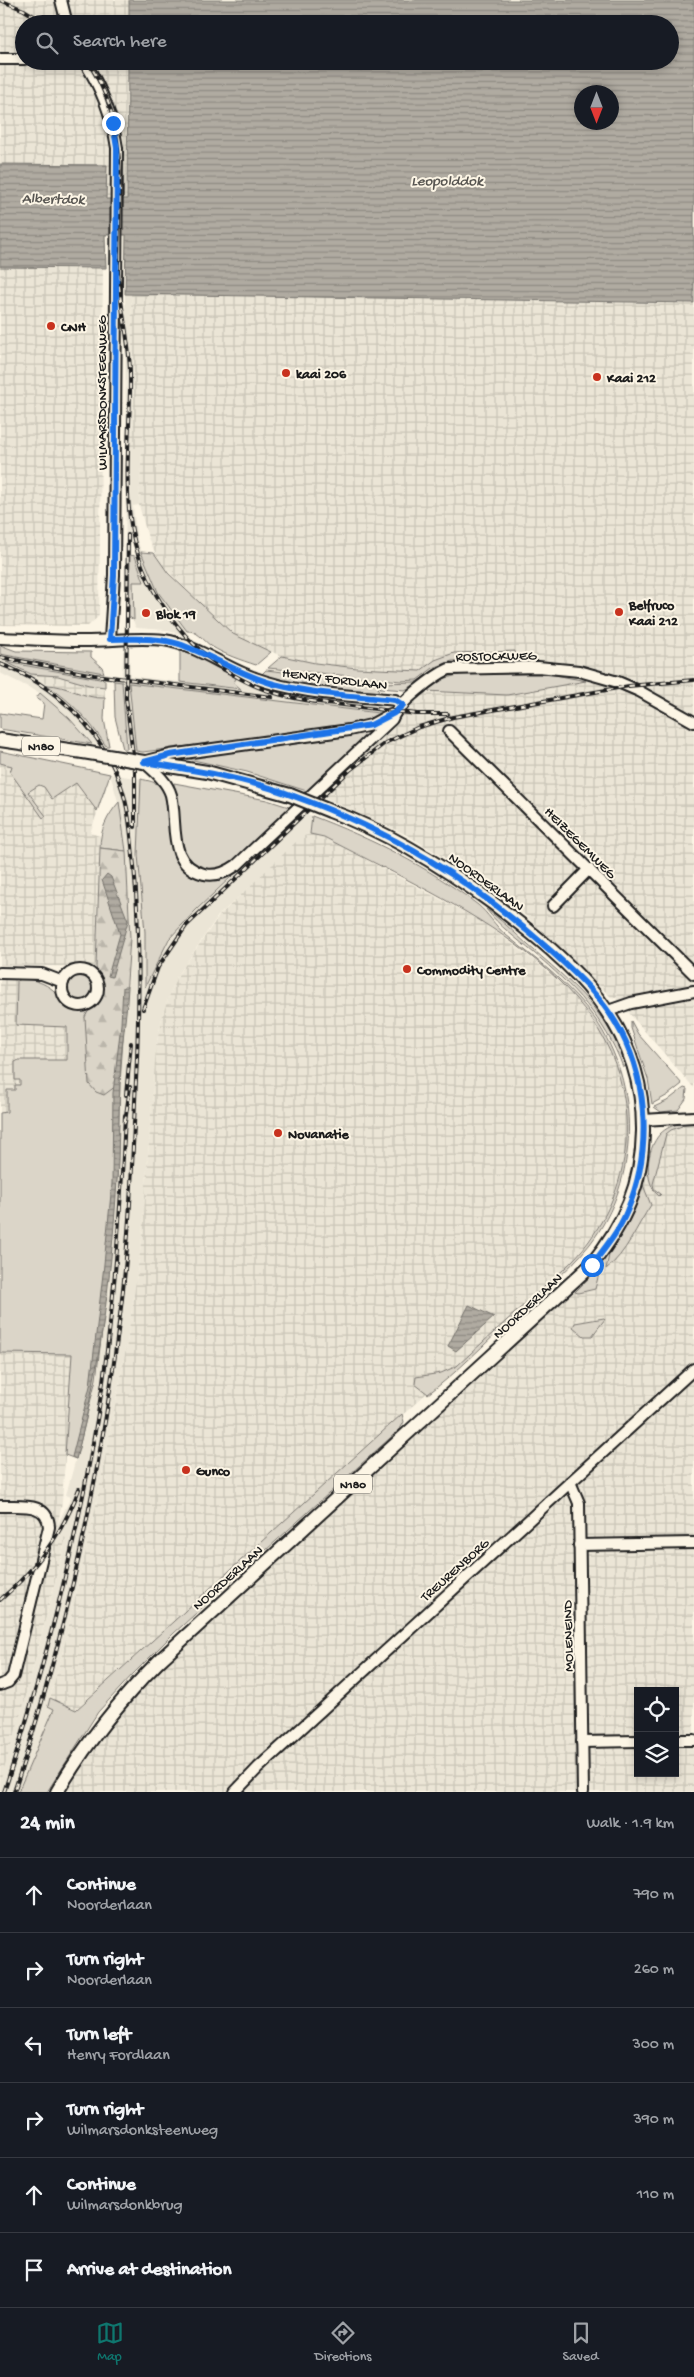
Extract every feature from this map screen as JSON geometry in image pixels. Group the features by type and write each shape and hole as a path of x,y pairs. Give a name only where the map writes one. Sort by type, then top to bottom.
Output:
{"main road":[{"name":"NOORDERLAAN","path":"0,740 207,772 290,795 406,845 446,869 520,924 579,976 608,1011 621,1032 635,1065 641,1092 643,1120 643,1158 627,1211 611,1240 592,1265 159,1661 112,1710 93,1735 57,1792"}],"street":[{"path":"61,0 65,15"},
{"path":"0,59 15,60"},
{"name":"WILMARSDONKSTEENWEG","path":"90,70 99,85 113,123 117,148 114,575 110,639"},
{"name":"HENRY FORDLAAN","path":"0,638 81,641 110,639 164,640 177,643 254,678 273,684 294,689 395,700 403,705"},
{"name":"ROSTOCKWEG","path":"144,762 168,788 171,795 176,846 184,862 190,869 209,875 220,874 237,866 392,718 394,713 432,678 449,670 483,667 559,668 606,678 626,685 654,698 694,722"},
{"name":"NOORDERLAAN","path":"144,762 170,755 349,730 371,725 394,713"},
{"name":"HEIZEGEMWEG","path":"449,731 694,974"},
{"path":"553,906 589,869"},
{"path":"0,973 42,974 63,982"},
{"path":"608,1011 694,990"},
{"path":"643,1120 694,1117"},
{"name":"TREURENBORG","path":"236,1792 258,1768 694,1369"},
{"name":"MOLENEIND","path":"570,1482 579,1503 583,1792"},
{"path":"0,1506 42,1510 48,1517 49,1527 14,1670 10,1679 2,1685"},
{"path":"579,1545 694,1543"},
{"path":"679,1740 694,1740"},
{"path":"582,1742 634,1741"}],"shaded area":[{"path":"0,0 129,0 129,15 15,15 15,70 128,70 127,199 106,199 106,165 0,164"},
{"path":"0,267 103,268 99,616 88,626 0,625"},
{"path":"125,294 131,294 134,429 126,430"},
{"path":"131,294 694,303 694,1088 616,998 611,997 526,916 466,871 407,835 318,795 426,691 421,671 381,670 315,663 282,656 250,643 233,634 217,620 161,564 148,538 139,505 142,448 126,448 126,430 134,429"},
{"path":"126,448 142,448 139,505 133,506 137,540 158,592 187,631 183,635 165,630 137,628 135,626 132,616 133,582 144,581 131,538 129,617 125,616"},
{"path":"123,651 129,651 130,676 241,689 233,683 237,675 277,691 310,698 379,706 379,712 314,706 130,683 136,751 127,749 122,682 9,663 31,674 77,708 93,726 106,746 92,744 83,733 40,693 0,673 0,654 122,676"},
{"path":"39,673 105,687 105,698 84,697 53,685 47,685 31,674"},
{"path":"0,763 106,788 90,833 100,836 96,967 0,965"},
{"path":"110,774 141,779 138,855 145,932 145,987 161,952 181,924 301,812 312,816 310,834 306,835 218,916 176,978 163,1013 156,1046 142,1238 127,1343 95,1510 65,1643 48,1705 54,1709 18,1792 0,1792 0,1781 4,1763 24,1704 66,1539 57,1541 51,1538 71,1497 66,1495 91,1403 103,1323 117,1177 121,1058 127,1009 130,938 126,851 120,808"},
{"path":"310,834 324,837 481,921 535,961 570,992 602,1034 617,1070 626,1110 626,1144 623,1165 611,1203 600,1225 570,1264 75,1710 50,1698 65,1643 95,1510 127,1343 142,1238 156,1046 163,1013 176,978 219,916 301,837"},
{"path":"0,978 23,978 43,983 70,1007 68,1113 0,1113"},
{"path":"694,1114 694,1792 65,1792 122,1711 149,1679 601,1266 621,1237 634,1211 657,1138 665,1130 681,1123"},
{"path":"0,1353 72,1354 62,1502 57,1528 51,1538 56,1541 60,1536 66,1538 24,1704 0,1781"}],"green space":[{"path":"141,552 154,553 168,573 233,634 271,652 256,665 222,652 211,646 197,634 187,631 158,592"},
{"path":"130,555 135,556 144,582 133,582 134,620 129,617"},
{"path":"0,645 16,651 91,652 91,657 102,667 104,673 0,654"},
{"path":"180,650 237,675 234,683 241,689 180,682"},
{"path":"515,651 515,655 482,660 452,661 433,668 417,680 401,681 268,668 282,656 315,663 357,668 420,671 435,660 454,653"},
{"path":"6,662 105,680 105,687 89,685 58,676 31,674"},
{"path":"456,662 478,662 448,665 405,690 380,688 381,683 416,682 436,669"},
{"path":"266,670 379,683 378,693 301,685 261,675"},
{"path":"462,674 550,674 586,681 507,695 426,691 442,679"},
{"path":"114,681 122,682 127,749 123,749 115,717"},
{"path":"129,683 379,713 372,719 356,724 143,752 136,751"},
{"path":"47,685 62,687 97,698 105,698 104,719 109,746 106,746 94,728 65,698"},
{"path":"40,693 69,718 92,744 0,729 0,713 42,719 44,703 36,698"},
{"path":"372,727 375,730 310,792 247,772 180,757"},
{"path":"0,751 110,774 97,811 76,783 52,799 44,787 39,785 28,792 46,816 43,818 10,772 12,766 0,763"},
{"path":"141,779 157,784 166,798 169,808 171,843 179,864 188,873 204,880 215,880 232,876 169,939 145,987 145,932 138,855"},
{"path":"174,783 267,800 292,808 236,862 222,870 206,870 187,859 179,846"},
{"path":"119,802 126,851 100,848 101,835 105,824"},
{"path":"312,816 398,854 440,878 482,908 502,931 564,984 595,1019 610,1045 621,1073 627,1102 626,1162 618,1191 606,1218 590,1244 553,1282 461,1367 428,1394 415,1384 416,1377 441,1373 457,1366 564,1270 589,1241 606,1213 618,1182 625,1150 626,1117 615,1065 591,1019 557,979 514,944 467,913 418,885 324,837 310,834"},
{"path":"100,848 126,851 130,938 120,1083 104,1095 96,1092 89,1084 85,1017 90,1008 99,1001 102,992 96,967"},
{"path":"486,909 559,972 586,999 609,1029 619,1046 627,1066 623,1067 607,1034 575,991 548,965 502,927"},
{"path":"80,974 90,978 94,988 90,998 80,1002 70,998 66,988 70,978"},
{"path":"23,978 46,985 72,1007 90,1008 85,1017 120,1083 117,1177 103,1323 96,1379 76,1459 65,1455 72,1354 0,1353 0,1113 7,1112 7,1090 15,1090 15,1085 20,1085 20,1080 15,1080 15,1062 19,1060 67,1060 67,1027 16,1025 17,981"},
{"path":"631,1021 638,1034 682,1084 652,1104 648,1079 631,1028"},
{"path":"684,1088 687,1089 686,1099 678,1110 661,1112 654,1107 667,1101"},
{"path":"681,1123 682,1126 666,1134 653,1184 654,1189 661,1194 659,1196 654,1190 650,1183 649,1157 655,1140 660,1134 670,1127"},
{"path":"643,1185 651,1205 626,1248 606,1269 609,1255 634,1211"},
{"path":"601,1266 595,1289 575,1292"},
{"path":"604,1318 592,1336 584,1336 573,1327 575,1323"},
{"path":"402,1414 404,1422 400,1429 173,1634 133,1674 98,1712 47,1792 18,1792 54,1709 48,1706 50,1698 76,1710"}],"water":[{"name":"Leopolddok","path":"129,0 694,0 694,303 125,294 126,235 105,235 106,268 0,267 0,164 107,165 106,199 127,199 128,70 679,70 679,15 129,15"},
{"path":"107,874 111,877 128,921 112,977 108,976 120,934 102,880"},
{"path":"123,987 128,987 121,1059 118,1162 113,1237 105,1311 93,1386 76,1459 72,1457 90,1386 112,1184 113,1093"},
{"path":"469,1305 494,1317 456,1351 448,1346"}],"railway":[{"path":"0,0 32,15"},
{"path":"92,70 101,85 110,109 119,160 118,266 130,374 128,500 135,543 143,567 154,591 168,613 184,634 203,653 223,668 262,689 289,697 317,702"},
{"path":"128,535 126,698 135,771 135,827"},
{"path":"0,657 94,675 272,697"},
{"path":"0,664 39,683 73,710 100,744 111,763 120,783 130,824 136,890 138,962 137,1059 130,1209 122,1299 105,1424 81,1548 51,1671 14,1792"},
{"path":"143,1009 158,967 186,926 350,770 385,743 419,727 453,717 629,686 694,680"},
{"path":"311,701 417,714 448,714"},
{"path":"126,1095 131,1043"},
{"path":"125,1122 130,1087"},
{"path":"4,1792 35,1691 62,1589 95,1434 114,1283 125,1115"},
{"path":"0,1600 25,1576 47,1550 65,1521 79,1489"}],"place":[{"name":"CNH","path":"51,326"},
{"name":"kaai 206","path":"286,373"},
{"name":"Kaai 212","path":"597,377"},
{"name":"Belfruco Kaai 212","path":"619,612"},
{"name":"Blok 19","path":"146,613"},
{"name":"Commodity Centre","path":"407,969"},
{"name":"Novanatie","path":"278,1133"},
{"name":"Gunco","path":"186,1470"}],"route":[{"path":"113,123 117,148 114,575 110,639 164,640 177,643 254,678 273,684 294,689 395,700 403,705 394,713 371,725 349,730 170,755 144,762 207,772 290,795 339,814 406,845 446,869 520,924 579,976 608,1011 621,1032 635,1065 643,1106 643,1158 635,1187 627,1211 611,1240 592,1265"}],"water label":[{"name":"Albertdok","path":"53,198"}]}
